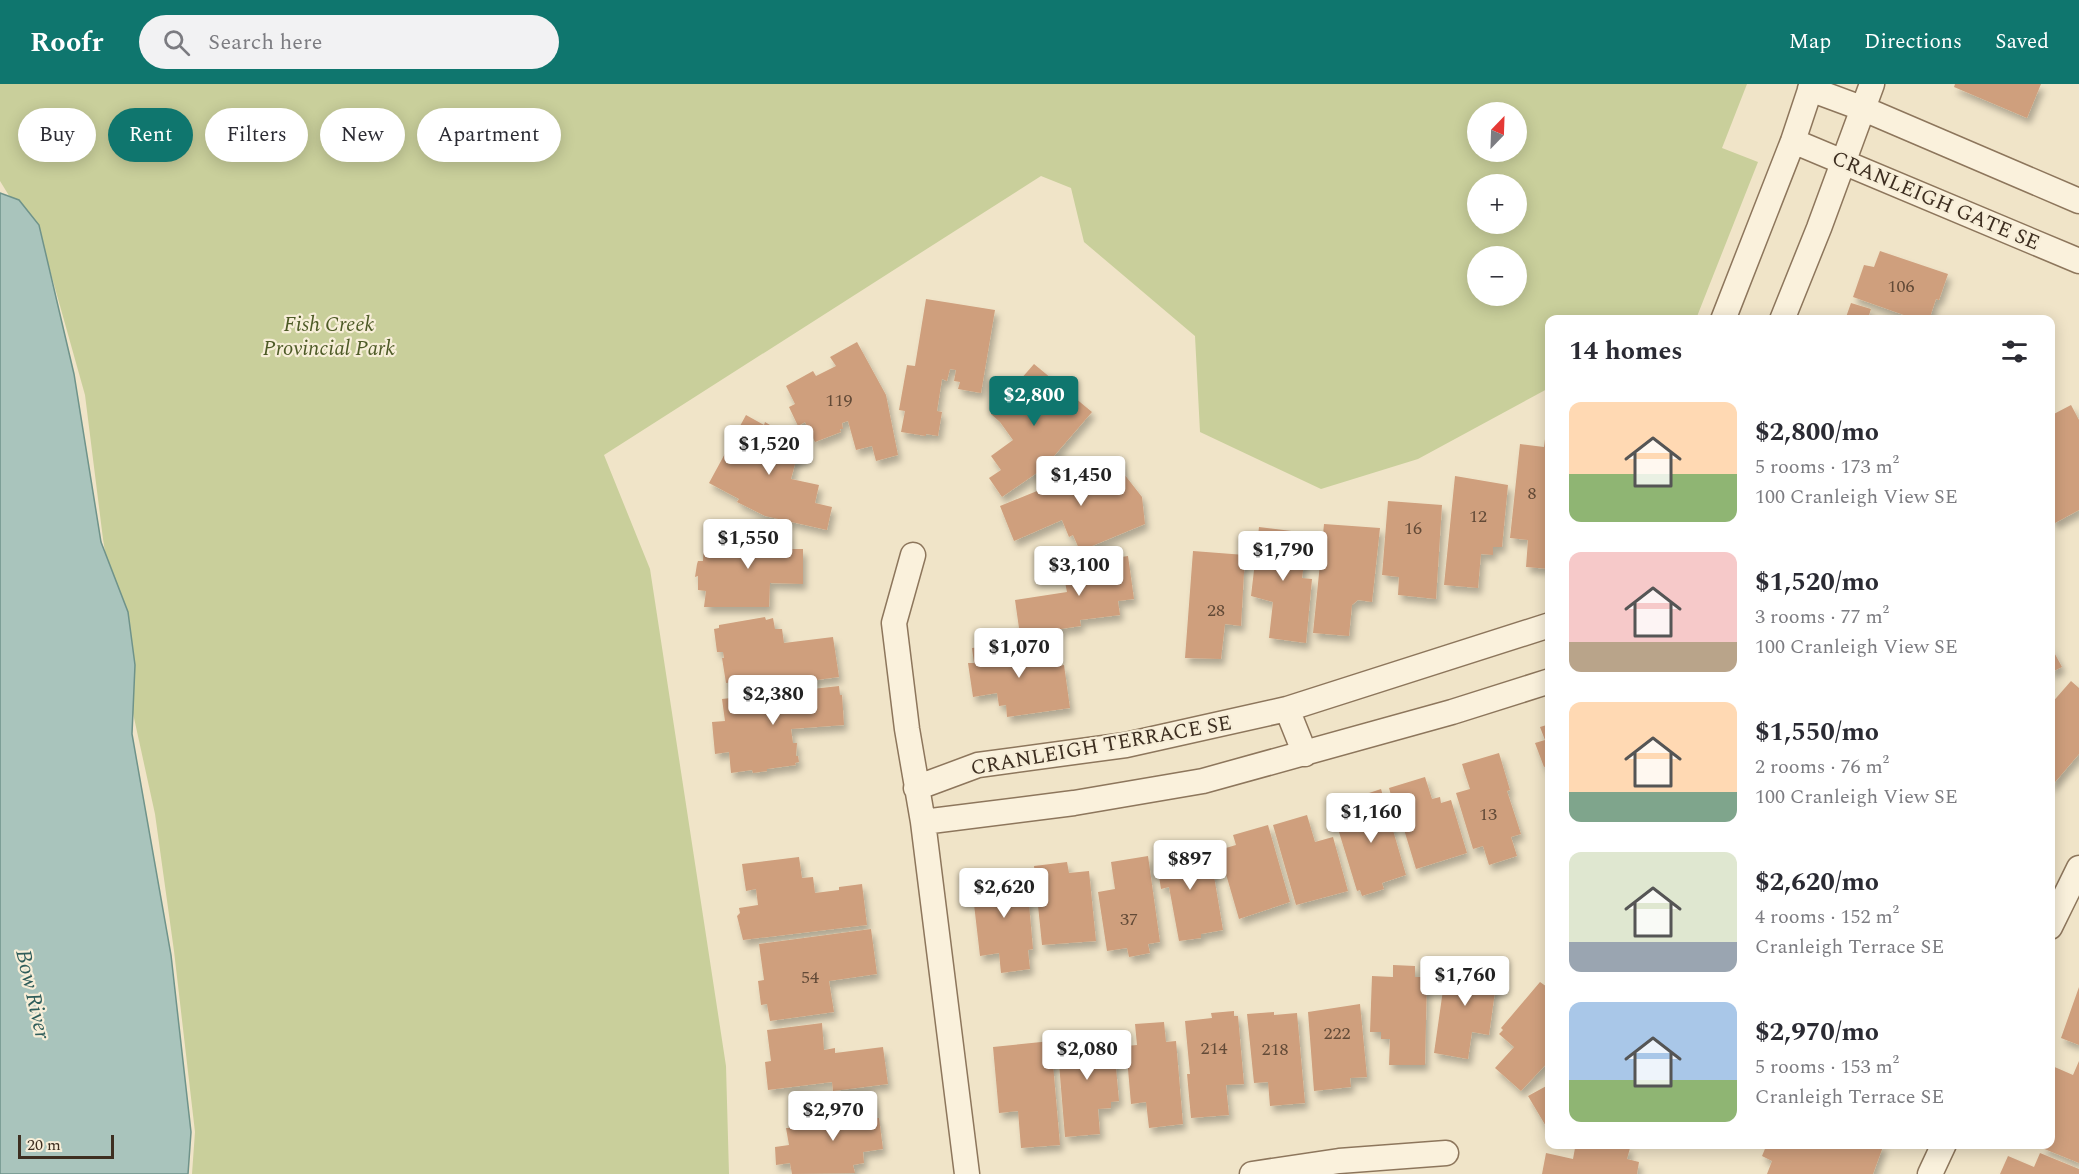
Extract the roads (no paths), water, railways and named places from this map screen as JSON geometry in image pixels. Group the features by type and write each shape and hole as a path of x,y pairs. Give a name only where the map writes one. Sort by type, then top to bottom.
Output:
{"street":[{"path":"1784,315 1845,161 1872,84"},
{"path":"1725,315 1793,141 1811,87 2079,201"},
{"name":"CRANLEIGH GATE SE","path":"1793,141 2079,261"},
{"path":"913,555 894,623 916,788 923,822 967,1174"},
{"name":"CRANLEIGH TERRACE SE","path":"916,788 978,765 1126,745 1287,709 1545,627"},
{"path":"923,822 1074,803 1203,781 1305,754 1545,682"},
{"path":"1287,709 1305,754"},
{"path":"2055,917 2079,868"},
{"path":"1930,1174 1942,1149"},
{"path":"1252,1174 1339,1161 1446,1153"}],"water":[{"name":"Bow River","path":"0,193 19,200 39,225 74,374 101,542 128,612 135,665 132,734 171,955 191,1132 188,1174 0,1174"}],"park label":[{"name":"Fish Creek Provincial Park","path":"329,336"}]}
